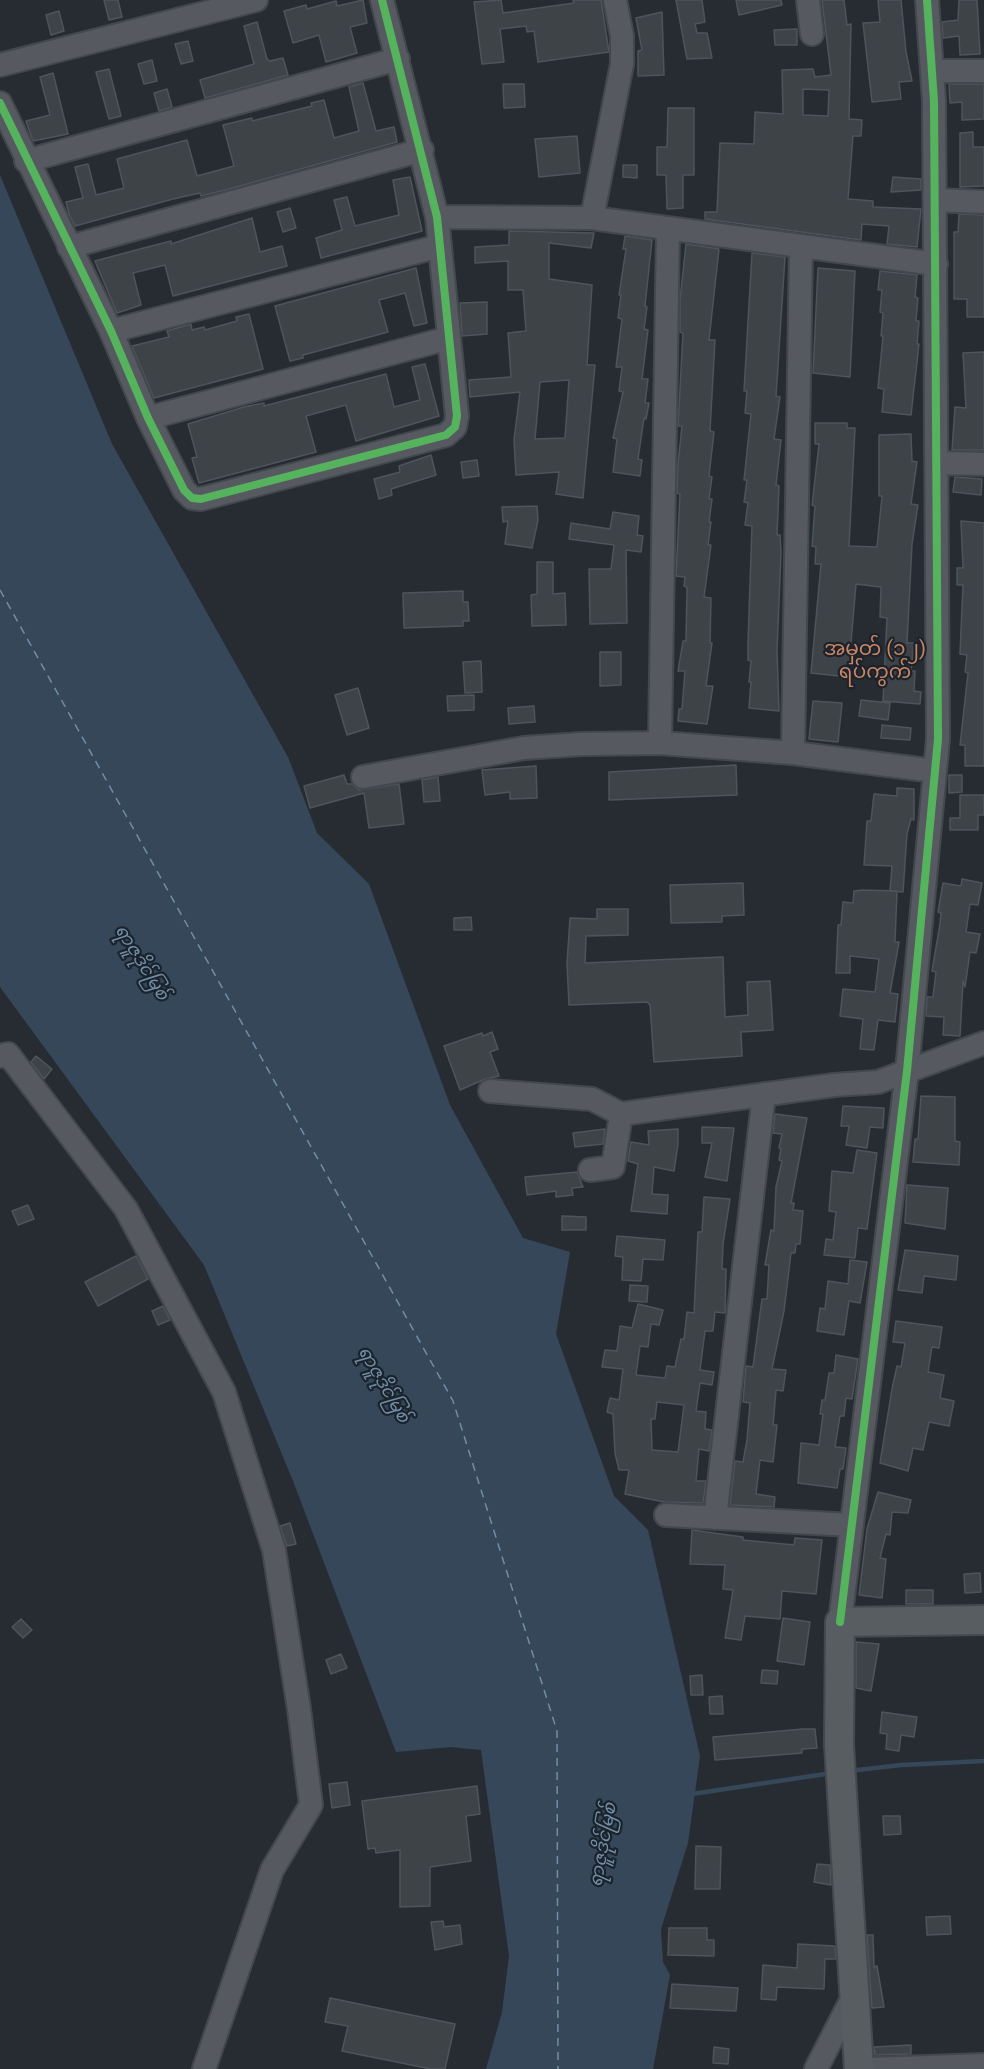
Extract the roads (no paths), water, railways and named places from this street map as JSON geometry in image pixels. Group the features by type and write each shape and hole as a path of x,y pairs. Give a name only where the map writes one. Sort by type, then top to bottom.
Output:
{"main road":[{"path":"859,2069 839,1744 840,1622 984,1620"}],"street":[{"path":"0,65 256,0"},
{"path":"0,103 26,161 111,332 148,418 184,490 192,498 201,500 446,435 455,427 457,416 437,217 422,150 382,0"},
{"path":"592,218 622,64 622,36 615,0"},
{"path":"808,0 812,34"},
{"path":"840,1622 907,1071 938,739 936,264 932,71 927,0"},
{"path":"26,161 398,59"},
{"path":"932,71 984,71"},
{"path":"69,247 422,150"},
{"path":"935,200 984,202"},
{"path":"437,217 592,218 936,264"},
{"path":"660,743 668,228"},
{"path":"111,332 440,246"},
{"path":"793,753 801,246"},
{"path":"148,418 449,338"},
{"path":"938,463 984,464"},
{"path":"363,777 524,748 582,744 660,743 793,753 935,771"},
{"path":"490,1091 592,1099 621,1114 764,1094 878,1082 984,1043"},
{"path":"0,1056 8,1054 126,1209 224,1392 274,1550 299,1709 311,1805 272,1870 204,2069"},
{"path":"715,1518 764,1094"},
{"path":"590,1170 613,1167 621,1114"},
{"path":"666,1515 852,1525"},
{"path":"816,2069 854,1995"},
{"path":"871,2069 984,2065"}],"water":[{"name":"ရာဇူဒိုင်မြစ်","path":"0,175 112,444 288,757 317,833 369,884 450,1105 523,1238 570,1252 556,1334 614,1496 648,1530 700,1756 688,1843 661,1929 663,1962 670,1975 653,2069 486,2069 502,2012 509,1956 481,1750 451,1747 396,1752 293,1481 204,1265 0,987"}],"waterway":[{"path":"849,1771 901,1765 984,1761"},
{"path":"692,1794 832,1773"}],"district":[{"name":"အမှတ် (၁၂) ရပ်ကွက်","path":"875,662"}]}
